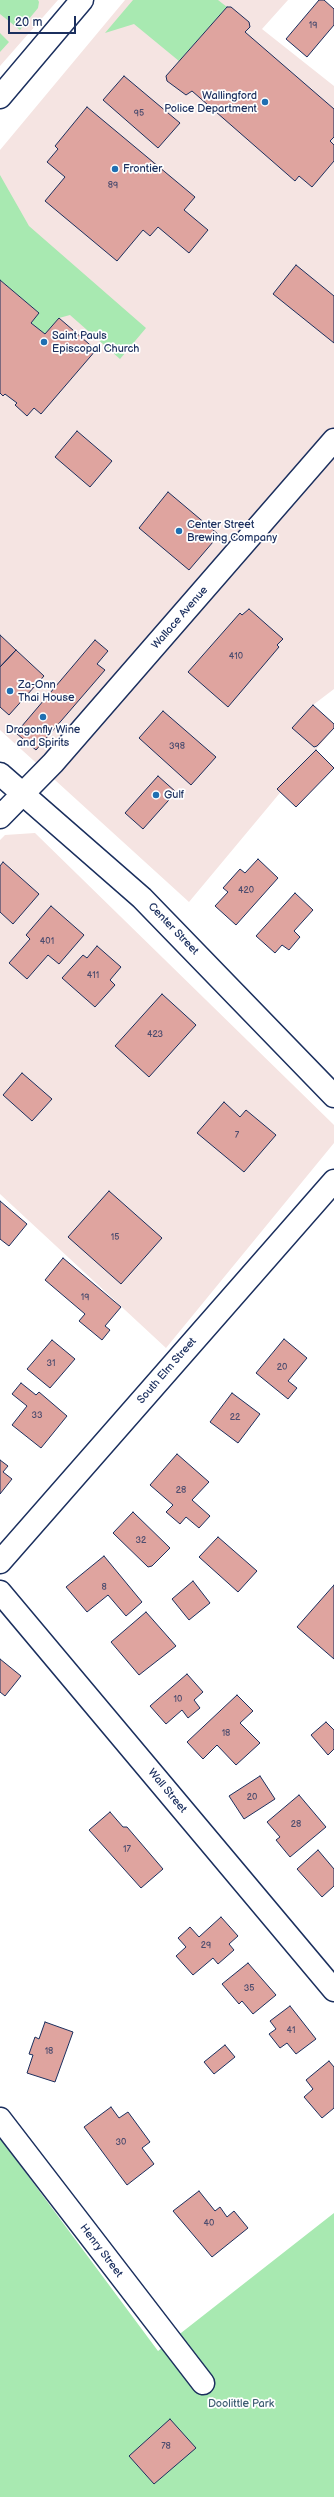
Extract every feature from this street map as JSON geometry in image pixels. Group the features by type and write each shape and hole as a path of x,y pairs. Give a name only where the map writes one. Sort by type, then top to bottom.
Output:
{"street":[{"path":"0,97 82,0"},
{"name":"Wallace Avenue","path":"0,817 53,763 334,440"},
{"name":"Center Street","path":"0,774 148,903 334,1096"},
{"name":"South Elm Street","path":"0,1562 334,1181"},
{"name":"Wall Street","path":"0,1592 334,1990"},
{"name":"Henry Street","path":"0,2119 203,2383"}],"shaded area":[{"path":"0,0 58,0 0,66"},
{"path":"125,0 288,0 262,29 334,86 334,689 313,705 334,728 189,902 0,730 0,150"},
{"path":"35,833 334,1125 334,1143 166,1348 0,1194 0,840 5,835"}],"green space":[{"path":"0,0 38,0 39,2 38,8 20,30 0,14"},
{"path":"133,0 218,0 227,7 179,61 134,24 105,33"},
{"path":"0,33 9,42 0,52"},
{"path":"0,175 29,226 146,328 120,359 70,315 59,318 45,334 31,323 39,313 0,280"},
{"name":"Doolittle Park","path":"0,2138 158,2351 334,2213 334,2497 0,2497"}],"building":[{"path":"319,0 324,0 334,9 334,25 307,57 286,39"},
{"name":"Wallingford Police Department","path":"227,7 231,7 249,22 250,27 245,32 334,109 334,137 330,141 334,145 334,161 312,187 299,176 295,181 192,91 186,95 167,81 166,76"},
{"path":"124,76 180,123 158,148 103,100"},
{"path":"87,107 195,197 184,210 208,230 189,253 158,227 150,236 143,230 117,261 45,201 65,177 47,162 58,149 55,146"},
{"path":"296,265 334,296 334,343 273,294"},
{"name":"Saint Pauls Episcopal Church","path":"0,280 39,313 31,323 45,334 59,318 96,350 41,414 34,408 27,416 15,405 17,403 5,394 3,396 0,393"},
{"path":"77,431 112,461 90,487 55,457"},
{"name":"Center Street Brewing Company","path":"168,492 219,535 189,570 139,528"},
{"path":"249,609 283,639 277,645 279,647 228,707 188,672 240,613 242,615"},
{"path":"0,635 16,650 0,667"},
{"path":"95,640 108,651 97,664 105,670 36,750 16,733"},
{"path":"16,650 44,676 9,715 0,707 0,667"},
{"path":"313,705 334,724 334,728 317,746 314,747 292,728"},
{"path":"163,711 216,757 191,785 139,738"},
{"path":"316,750 334,768 296,807 277,789"},
{"path":"158,776 176,792 143,829 125,813"},
{"path":"258,859 278,878 236,925 215,906 228,892 223,888 240,869 245,873"},
{"path":"3,862 39,894 13,924 0,912 0,866"},
{"path":"295,893 313,910 294,931 300,937 289,950 282,945 275,953 256,936"},
{"path":"51,906 84,935 59,964 48,955 27,979 9,963 30,939 26,935"},
{"path":"97,946 121,967 110,980 115,985 95,1007 62,978 83,955 87,958"},
{"path":"162,994 196,1025 149,1077 115,1046"},
{"path":"22,1073 52,1099 32,1121 3,1095"},
{"path":"224,1102 240,1117 246,1110 276,1135 244,1172 197,1133"},
{"path":"109,1191 162,1238 121,1284 68,1237"},
{"path":"0,1201 27,1224 9,1246 0,1239"},
{"path":"63,1258 121,1307 105,1326 110,1330 102,1340 79,1321 85,1314 45,1280"},
{"path":"284,1339 307,1358 288,1381 297,1388 288,1399 256,1373"},
{"path":"52,1340 75,1359 50,1388 27,1369"},
{"path":"21,1383 36,1395 39,1392 67,1416 41,1448 12,1425 27,1406 12,1394"},
{"path":"232,1393 260,1414 238,1443 210,1422"},
{"path":"177,1454 209,1482 192,1500 210,1516 199,1528 186,1517 180,1524 166,1512 173,1505 150,1485"},
{"path":"0,1460 8,1466 3,1472 12,1479 0,1494"},
{"path":"133,1512 170,1548 152,1566 148,1567 113,1533"},
{"path":"218,1537 257,1571 238,1592 199,1557"},
{"path":"104,1556 142,1602 126,1616 108,1595 87,1612 66,1587"},
{"path":"193,1581 210,1603 189,1620 172,1599"},
{"path":"334,1585 334,1659 297,1627"},
{"path":"146,1612 176,1646 139,1675 111,1642"},
{"path":"0,1659 21,1676 5,1696 0,1692"},
{"path":"187,1674 203,1692 194,1700 200,1708 188,1718 182,1710 166,1724 150,1706"},
{"path":"237,1695 253,1711 240,1723 260,1743 236,1765 217,1745 203,1759 187,1742"},
{"path":"326,1722 334,1730 334,1749 328,1755 311,1735"},
{"path":"260,1776 275,1799 244,1819 229,1796"},
{"path":"299,1795 326,1827 290,1857 276,1840 280,1837 267,1822"},
{"path":"110,1812 123,1827 127,1827 163,1869 141,1888 89,1830"},
{"path":"318,1850 334,1869 334,1886 322,1897 297,1869"},
{"path":"221,1917 238,1936 229,1944 234,1950 218,1964 213,1958 193,1975 176,1956 186,1947 178,1938 190,1927 199,1937"},
{"path":"248,1963 276,1995 253,2014 242,2001 239,2004 222,1984"},
{"path":"290,2006 316,2039 296,2054 287,2043 280,2048 269,2034 276,2029 270,2021"},
{"path":"45,2022 73,2032 55,2082 27,2073 33,2055 29,2054 35,2037 39,2039"},
{"path":"225,2045 235,2057 214,2074 204,2062"},
{"path":"329,2061 334,2067 334,2108 322,2118 304,2097 313,2089 306,2080"},
{"path":"111,2107 119,2118 128,2112 150,2142 142,2148 154,2164 127,2185 84,2127"},
{"path":"199,2191 215,2211 220,2207 227,2217 234,2211 248,2228 212,2257 173,2211"},
{"path":"170,2419 196,2448 154,2484 129,2456"}],"place":[{"name":"Wallingford Police Department","path":"265,102"},
{"name":"Frontier","path":"115,169"},
{"name":"Saint Pauls Episcopal Church","path":"44,342"},
{"name":"Center Street Brewing Company","path":"179,531"},
{"name":"Za-Onn Thai House","path":"10,691"},
{"name":"Dragonfly Wine and Spirits","path":"43,717"},
{"name":"Gulf","path":"156,795"}]}
